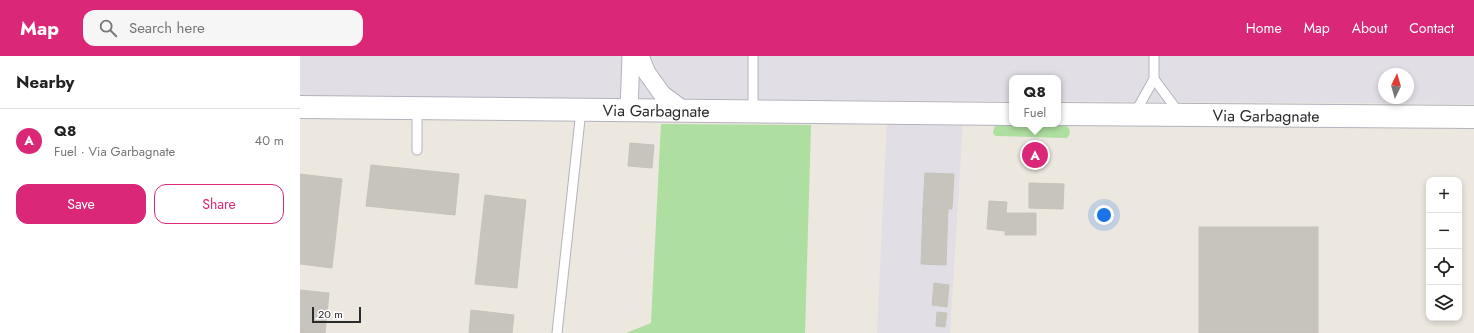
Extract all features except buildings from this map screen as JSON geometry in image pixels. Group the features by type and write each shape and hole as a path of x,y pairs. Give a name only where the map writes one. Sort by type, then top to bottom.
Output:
{"street":[{"path":"629,110 632,56"},
{"path":"640,56 647,73 662,94 685,110"},
{"name":"Via Garbagnate","path":"300,107 1009,114"},
{"name":"Via Garbagnate","path":"1061,114 1474,117"}],"lane":[{"path":"753,56 753,111"},
{"path":"1134,115 1154,79 1154,56"},
{"path":"1154,79 1181,115"},
{"path":"417,108 417,150"},
{"path":"557,333 581,110"}],"shaded area":[{"path":"300,56 1474,56 1474,104 1414,104 1414,68 1378,68 1378,103 1061,101 1061,75 1009,75 1009,101 300,97"},
{"path":"887,119 963,120 950,333 877,333"}],"green space":[{"path":"661,124 811,125 805,333 626,333 651,323"},
{"path":"998,124 1009,124 1009,127 1066,126 1069,128 1070,133 1066,138 997,136 994,135 993,132 995,126"}],"place":[{"name":"Q8","path":"1035,155"}]}
